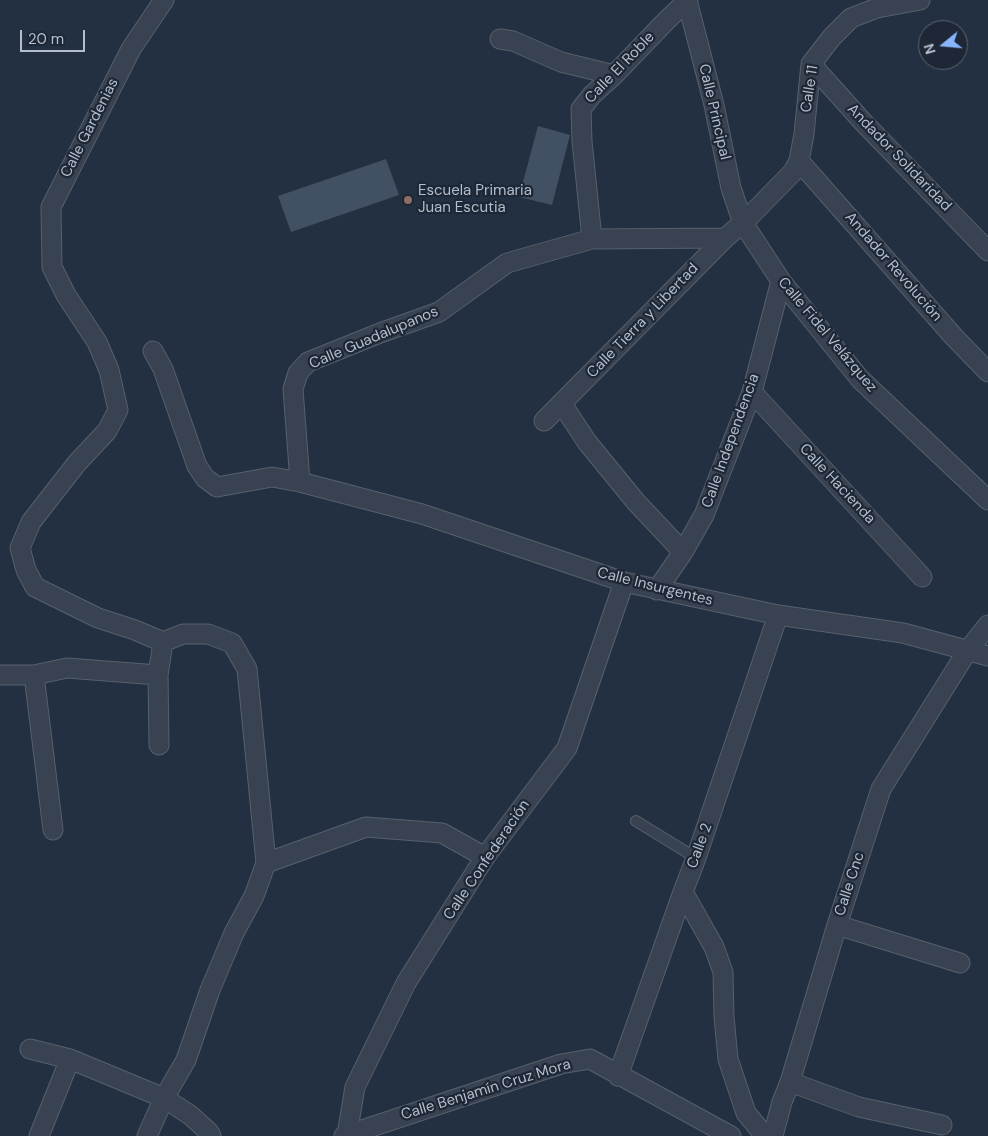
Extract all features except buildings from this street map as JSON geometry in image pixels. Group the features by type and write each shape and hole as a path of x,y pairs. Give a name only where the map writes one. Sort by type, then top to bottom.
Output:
{"street":[{"name":"Calle Gardenias","path":"163,642 135,630 98,618 35,587 26,570 20,548 31,522 78,463 107,431 118,410 109,370 98,342 66,296 52,266 51,207 131,49 164,0"},
{"name":"Calle El Roble","path":"592,239 582,141 582,109 592,95 688,0"},
{"name":"Calle Principal","path":"688,0 714,105 731,188 743,223"},
{"name":"Calle 11","path":"743,223 793,172 799,161 804,134 811,64 832,37 852,18 877,8 920,0"},
{"path":"500,39 513,41 561,62 614,75"},
{"name":"Andador Solidaridad","path":"811,64 863,122 988,252"},
{"name":"Andador Revolución","path":"799,161 954,337 988,372"},
{"name":"Calle Tierra y Libertad","path":"544,421 725,238 743,223"},
{"name":"Calle Fidel Velázquez","path":"743,223 781,281 860,379 988,500"},
{"name":"Calle Guadalupanos","path":"300,482 293,389 298,373 308,362 439,312 507,263 592,239 725,238"},
{"name":"Calle Independencia","path":"657,590 683,552 704,515 752,392 781,281"},
{"name":"Calle Insurgentes","path":"154,352 163,369 197,466 205,478 217,487 272,477 300,482 422,514 624,582 778,615 903,632 988,656"},
{"name":"Calle Hacienda","path":"752,392 922,577"},
{"path":"562,404 587,442 630,494 683,552"},
{"name":"Calle Confederación","path":"346,1135 354,1087 402,991 485,857 567,748 624,582"},
{"name":"Calle 2","path":"618,1076 696,858 778,615"},
{"name":"Calle Cnc","path":"773,1136 837,925 882,789 968,650 988,625"},
{"path":"147,1136 164,1098 186,1060 210,990 234,933 254,896 266,863 247,669 232,643 208,634 183,634 163,642 158,675 159,745"},
{"path":"0,676 34,675 67,668 158,675"},
{"path":"34,675 53,830"},
{"path":"266,863 366,827 442,833 485,857"},
{"path":"683,892 714,946 723,972 724,1017 728,1059 746,1113 765,1136"},
{"path":"837,925 960,963"},
{"path":"30,1049 70,1059 164,1098 190,1115 211,1136"},
{"path":"40,1136 70,1059"},
{"name":"Calle Benjamín Cruz Mora","path":"346,1135 561,1064 590,1059 618,1076 731,1136"},
{"path":"790,1082 859,1107 942,1125"}],"lane":[{"path":"636,821 696,858"}],"place":[{"name":"Escuela Primaria Juan Escutia","path":"408,200"}]}
